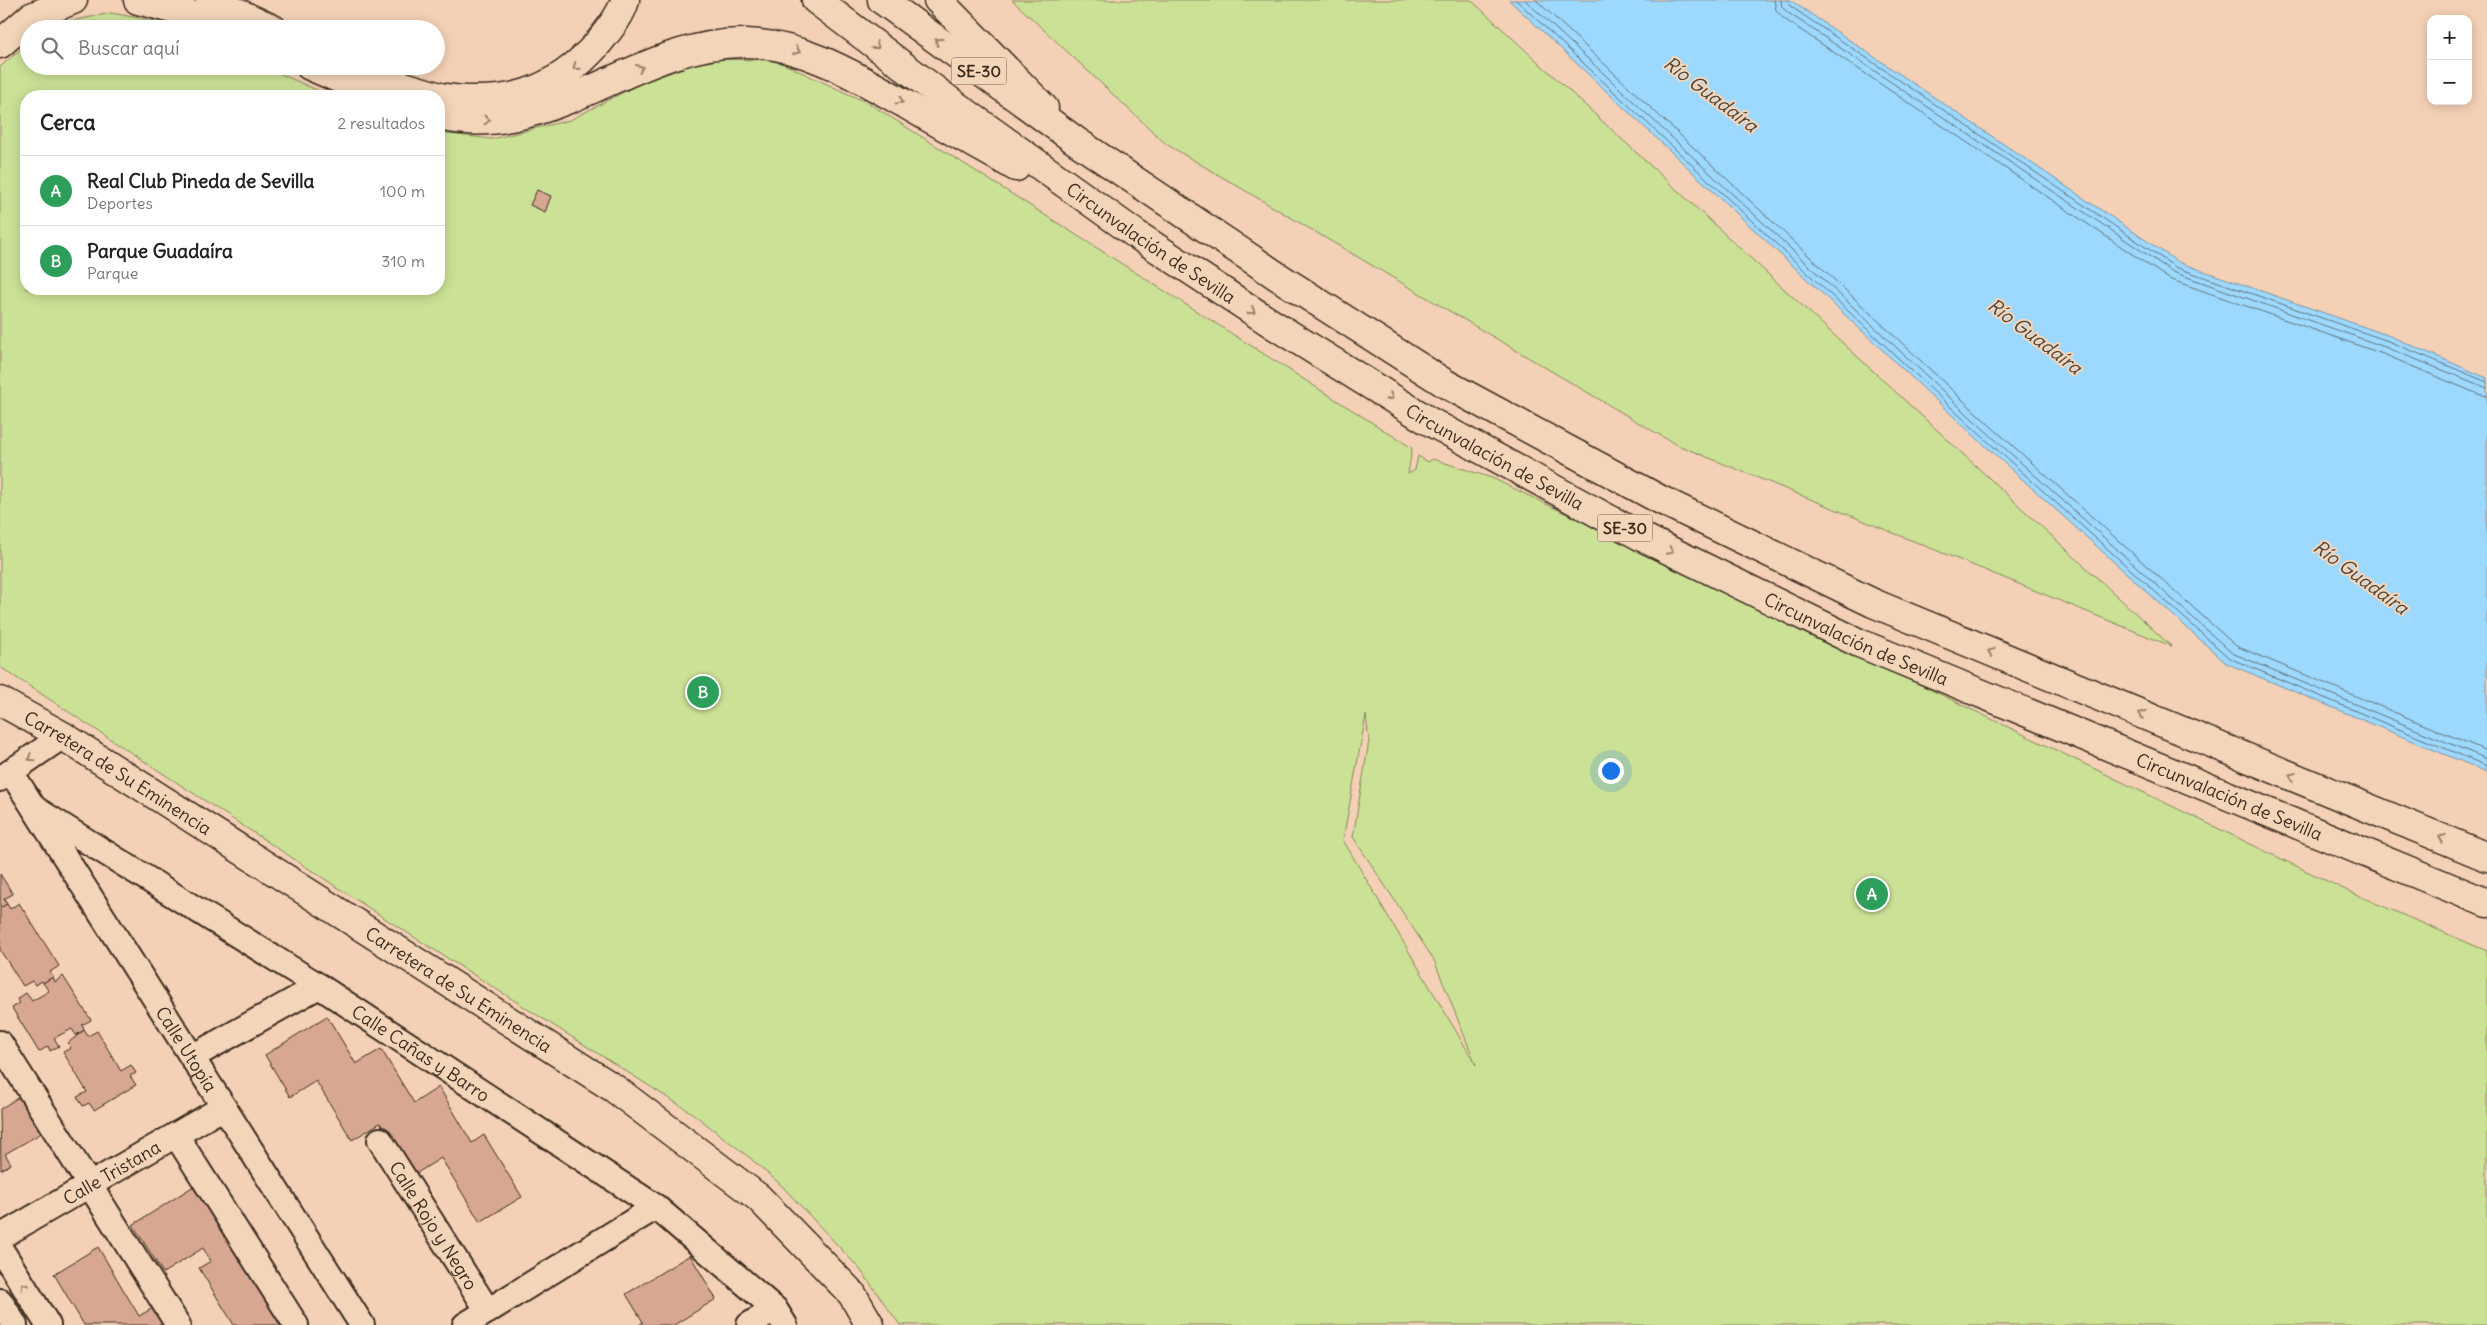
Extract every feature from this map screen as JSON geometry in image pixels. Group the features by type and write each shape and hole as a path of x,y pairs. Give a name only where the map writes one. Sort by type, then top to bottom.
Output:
{"main road":[{"path":"28,20 73,0"},
{"path":"138,0 187,13 202,20"},
{"path":"210,0 253,20"},
{"path":"445,98 480,101 518,96 555,82 581,63 607,33 625,0"},
{"name":"Circunvalación de Sevilla","path":"816,0 959,108 1137,236 1274,325 1427,420 1640,536 1858,644 2487,903"},
{"name":"SE-30","path":"882,0 1076,141 1277,276 1446,384 1659,499 1873,604 2487,857"},
{"path":"938,0 1076,141"},
{"path":"0,44 20,27"},
{"path":"445,117 490,120 530,114 578,96 656,60 702,47 746,43 787,48 842,69 1137,236"},
{"path":"331,75 365,90"},
{"path":"375,75 416,90"},
{"name":"Carretera de Su Eminencia","path":"3,701 63,736 615,1089 759,1198 852,1294 870,1325"}],"street":[{"path":"6,776 63,736"},
{"name":"Calle Utopía","path":"6,776 34,808 362,1325"},
{"name":"Calle Cañas y Barro","path":"34,808 319,986 656,1208 780,1317"},
{"path":"192,1057 319,986"},
{"path":"0,1043 178,1325"},
{"name":"Calle Tristana","path":"0,1237 224,1107"},
{"path":"176,1135 296,1325"},
{"name":"Calle Rojo y Negro","path":"380,1140 488,1311"},
{"path":"465,1325 656,1208"},
{"path":"0,1248 48,1325"},
{"path":"0,1300 15,1325"},
{"path":"749,1325 780,1317"}],"green space":[{"path":"1012,0 1471,0 2171,646 1675,444 1166,144"},
{"path":"111,13 150,20 76,20"},
{"path":"20,50 20,75 283,75 317,90 20,90 20,295 445,295 445,134 492,139 570,120 641,83 708,59 775,60 870,104 1412,448 1408,474 1415,470 1418,456 1428,462 1433,459 1492,478 2352,893 2487,951 2487,1325 900,1325 859,1268 781,1185 692,1113 395,925 0,667 0,67","holes":["1366,715 1369,741 1353,837 1434,960 1476,1065 1343,840"]}],"water":[{"name":"Río Guadaíra","path":"1509,0 1790,0 2178,262 2390,336 2487,378 2487,772 2226,663 1971,433"}],"building":[{"path":"537,190 551,196 545,212 530,205"},
{"path":"0,874 13,894 4,899 7,904 0,908"},
{"path":"19,903 59,966 50,972 53,977 35,985 32,981 23,986 0,950 0,908 7,904 10,909"},
{"path":"63,976 91,1020 82,1025 84,1030 76,1035 72,1029 54,1038 59,1046 50,1051 48,1046 39,1052 12,1008 20,1003 17,999 26,993 32,1001 49,991 43,983 53,977 55,982"},
{"path":"327,1016 356,1064 381,1049 414,1103 439,1087 472,1143 484,1135 522,1197 480,1222 441,1158 412,1176 380,1123 352,1140 316,1081 290,1097 265,1055"},
{"path":"84,1030 88,1036 97,1031 121,1071 131,1065 136,1073 130,1076 136,1085 94,1110 89,1103 83,1106 77,1097 87,1092 63,1052 71,1048 68,1043"},
{"path":"22,1095 45,1131 5,1154 11,1164 1,1170 0,1109"},
{"path":"200,1182 289,1325 234,1325 199,1268 211,1261 203,1248 163,1273 133,1225"},
{"path":"98,1247 139,1316 153,1308 163,1325 84,1325 54,1274"},
{"path":"690,1255 716,1299 674,1325 639,1325 643,1322 626,1294"}],"place":[{"name":"Parque Guadaíra","path":"703,692"},
{"name":"Real Club Pineda de Sevilla","path":"1872,894"}]}
